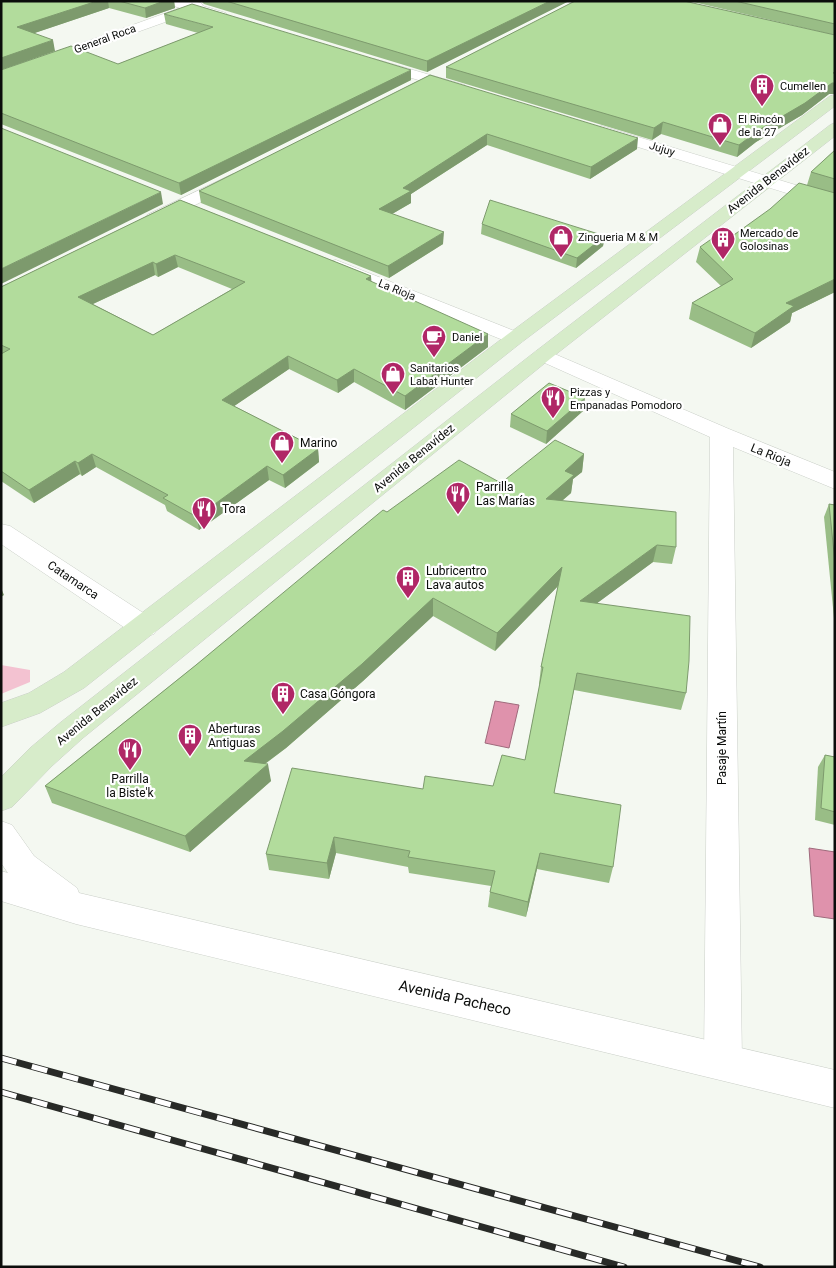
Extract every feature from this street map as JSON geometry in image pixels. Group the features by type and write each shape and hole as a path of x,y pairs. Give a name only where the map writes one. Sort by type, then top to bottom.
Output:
{"main road":[{"name":"Avenida Benavídez","path":"1,715 15,712 44,699 74,680 515,338 835,99"},
{"name":"Avenida Benavídez","path":"1,798 41,757 72,730 543,355 835,128"}],"street":[{"path":"172,1 230,19"},
{"name":"General Roca","path":"1,77 209,1"},
{"path":"363,59 476,93"},
{"path":"412,88 446,70"},
{"name":"Jujuy","path":"590,128 835,203"},
{"path":"140,225 244,173"},
{"path":"165,196 201,211"},
{"name":"La Rioja","path":"319,259 515,338"},
{"name":"La Rioja","path":"543,355 721,434 835,481"},
{"name":"Pasaje Martín","path":"721,434 723,1061"},
{"name":"Catamarca","path":"1,532 144,627"},
{"path":"1,835 22,866 76,908"},
{"name":"Avenida Pacheco","path":"1,886 76,908 835,1089"}],"shaded area":[{"path":"1,665 30,670 30,682 1,694"},
{"path":"495,701 519,705 509,748 485,743"},
{"path":"809,848 835,852 835,919 814,916"}],"building":[{"path":"1,1 97,1 17,27 53,40 1,58"},
{"path":"119,1 164,1 145,8"},
{"path":"226,1 550,1 427,61"},
{"path":"575,1 684,1 835,35 835,72 833,73 835,73 835,83 832,83 805,103 759,130 739,145 663,122 654,128 446,67"},
{"path":"735,1 835,1 835,24"},
{"path":"192,4 411,70 179,183 1,113 1,70 71,46 118,64 213,27 164,14"},
{"path":"430,75 638,138 591,167 487,134 403,188 411,191 379,209 444,232 388,266 199,191"},
{"path":"1,128 161,192 1,269"},
{"path":"835,150 835,179 811,172"},
{"path":"799,183 835,193 835,279 786,303 794,306 755,333 692,303 733,279 700,247 720,233 731,237 770,209"},
{"path":"180,200 371,276 366,279 488,334 405,396 354,369 337,380 288,356 222,400 318,449 283,475 267,466 197,517 163,498 168,495 92,454 78,463 75,461 29,490 1,471 1,354 10,349 1,345 1,287","holes":["175,255 245,282 153,335 78,297 153,262 156,264"]},
{"path":"490,200 605,236 577,258 482,224"},
{"path":"549,383 585,398 547,431 511,414"},
{"path":"555,440 584,454 565,471 574,475 546,499 676,512 676,547 657,545 580,601 690,616 686,693 577,673 554,793 621,805 613,867 540,853 528,902 490,892 495,871 408,857 410,851 334,837 327,863 266,854 292,768 423,789 425,776 493,786 502,755 525,760 543,667 541,667 562,567 497,633 433,598 362,664 283,731 244,761 268,764 185,836 45,786 196,665 383,510 387,512 459,460 501,483"},
{"path":"829,504 835,505 835,563"},
{"path":"825,755 835,757 835,812 821,808"}],"railway":[{"path":"1,1058 760,1267"},
{"path":"1,1092 624,1267"}],"place":[{"name":"Cumellen","path":"762,107"},
{"name":"El Rincón de la 27","path":"720,146"},
{"name":"Zingueria M & M","path":"561,258"},
{"name":"Mercado de Golosinas","path":"723,260"},
{"name":"Daniel","path":"434,358"},
{"name":"Sanitarios Labat Hunter","path":"393,395"},
{"name":"Pizzas y Empanadas Pomodoro","path":"553,419"},
{"name":"Marino","path":"282,464"},
{"name":"Parrilla Las Marías","path":"458,515"},
{"name":"Tora","path":"204,530"},
{"name":"Lubricentro Lava autos","path":"408,599"},
{"name":"Casa Góngora","path":"283,715"},
{"name":"Aberturas Antiguas","path":"190,757"},
{"name":"Parrilla la Biste'k","path":"130,771"}]}
